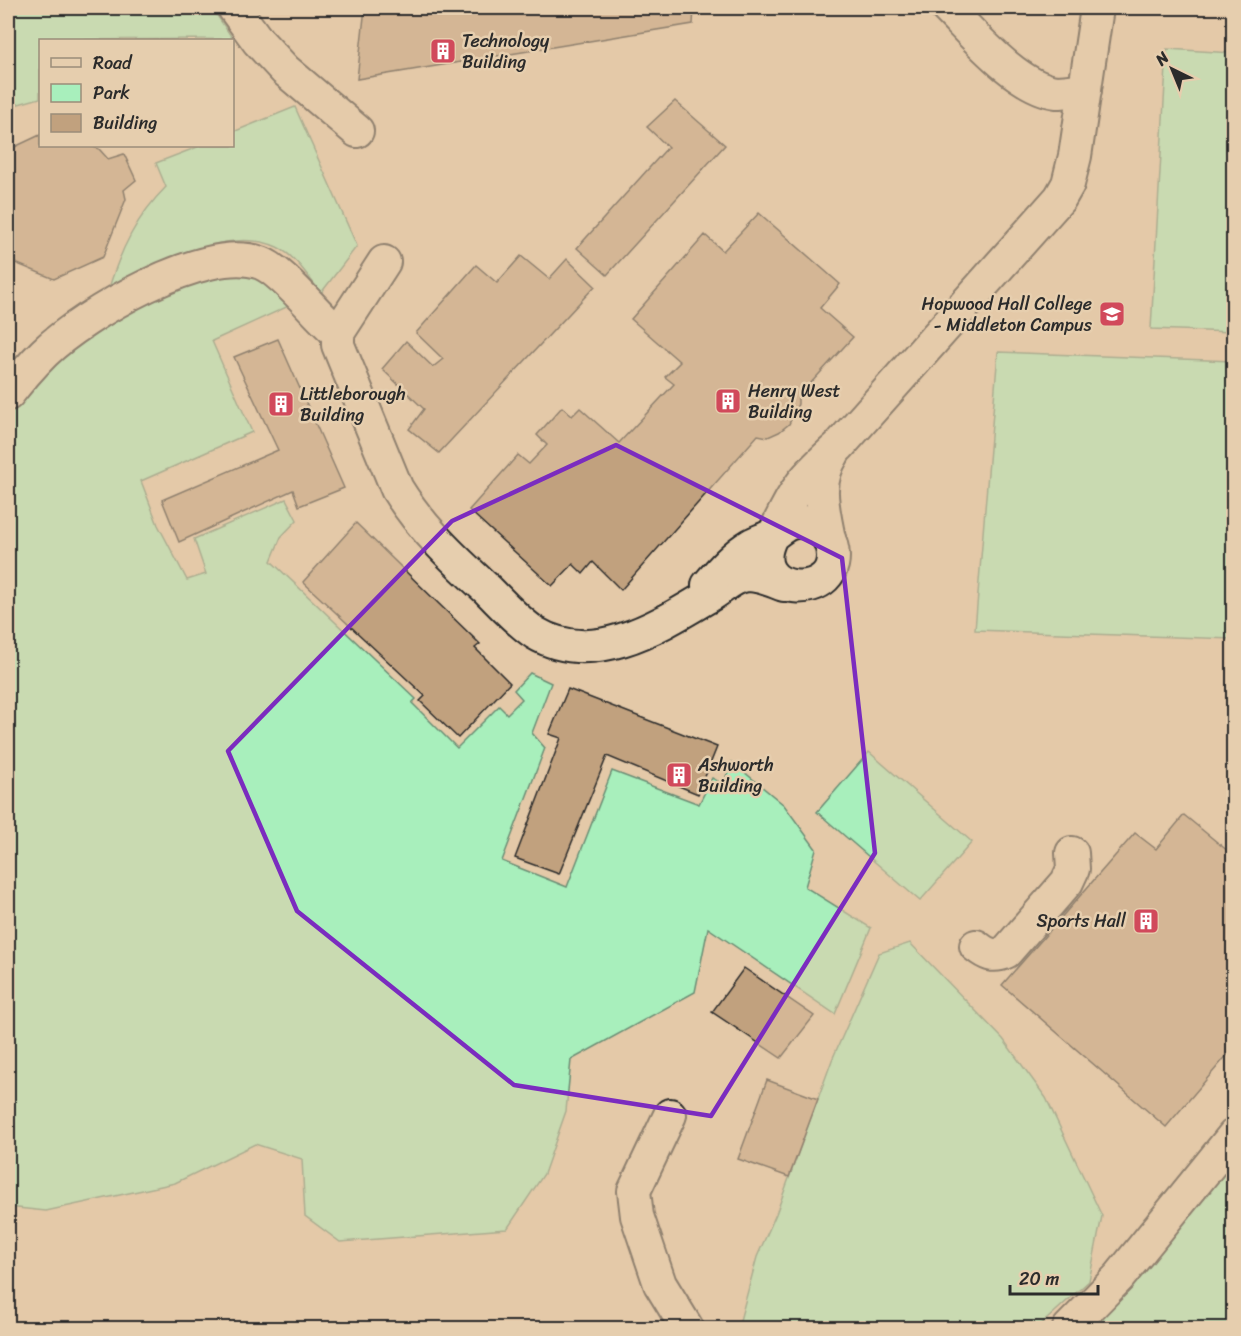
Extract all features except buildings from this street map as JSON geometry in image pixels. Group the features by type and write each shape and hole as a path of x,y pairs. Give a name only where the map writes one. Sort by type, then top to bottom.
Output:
{"street":[{"path":"234,8 258,41 285,70 357,131"},
{"path":"947,8 1005,64 1040,87 1057,92 1085,89"},
{"path":"784,585 768,569 765,557 766,545 798,487 839,446 1060,198 1072,172 1099,12"},
{"path":"8,394 45,352 90,317 162,280 204,263 230,258 246,258 274,270 338,333"},
{"path":"384,262 338,333 338,345 397,489 409,509 464,568 521,621 547,639 568,645 590,647 635,636 737,578 747,575 784,585 806,588 822,579 832,562 821,488 828,462 839,446"},
{"path":"691,606 729,561 786,524 809,523 821,530 829,539"},
{"path":"976,946 987,954 998,956 1006,952 1067,882 1073,869 1072,853"},
{"path":"670,1115 634,1191 637,1216 660,1284 687,1329"},
{"path":"1069,1329 1119,1277 1233,1135"}],"highlighted area":[{"path":"616,445 842,558 875,853 711,1116 514,1085 297,911 228,751 452,521"}],"green space":[{"path":"8,8 212,8 233,39 39,39 39,98 8,107"},
{"path":"1167,49 1233,53 1233,332 1151,329"},
{"path":"295,107 357,246 321,293 302,268 284,251 257,241 214,244 169,260 109,288 119,260 138,221 166,187 156,163 197,147 234,147 234,132"},
{"path":"250,266 291,305 212,341 252,432 141,481 158,525 187,580 206,574 194,539 286,499 297,520 281,537 271,561 416,699 412,703 457,748 499,706 507,714 522,699 514,690 530,673 551,683 532,733 545,748 502,861 567,887 612,771 699,804 712,778 723,784 732,762 784,805 816,849 805,887 871,928 835,1014 708,928 695,992 571,1060 566,1111 544,1174 507,1229 340,1242 305,1216 302,1159 255,1144 175,1183 46,1211 8,1207 8,394 58,353 196,270"},
{"path":"998,352 1233,361 1233,639 975,630"},
{"path":"869,752 972,842 920,901 817,812"},
{"path":"910,943 1003,1039 1046,1098 1102,1216 1089,1281 1037,1328 738,1328 757,1257 776,1214 832,1060 879,953"},
{"path":"1233,1163 1233,1328 1117,1328 1088,1324"}],"place":[{"name":"Technology Building","path":"443,51"},
{"name":"Hopwood Hall College - Middleton Campus","path":"1112,314"},
{"name":"Henry West Building","path":"728,401"},
{"name":"Littleborough Building","path":"281,404"},
{"name":"Ashworth Building","path":"679,775"},
{"name":"Sports Hall","path":"1146,921"}]}
